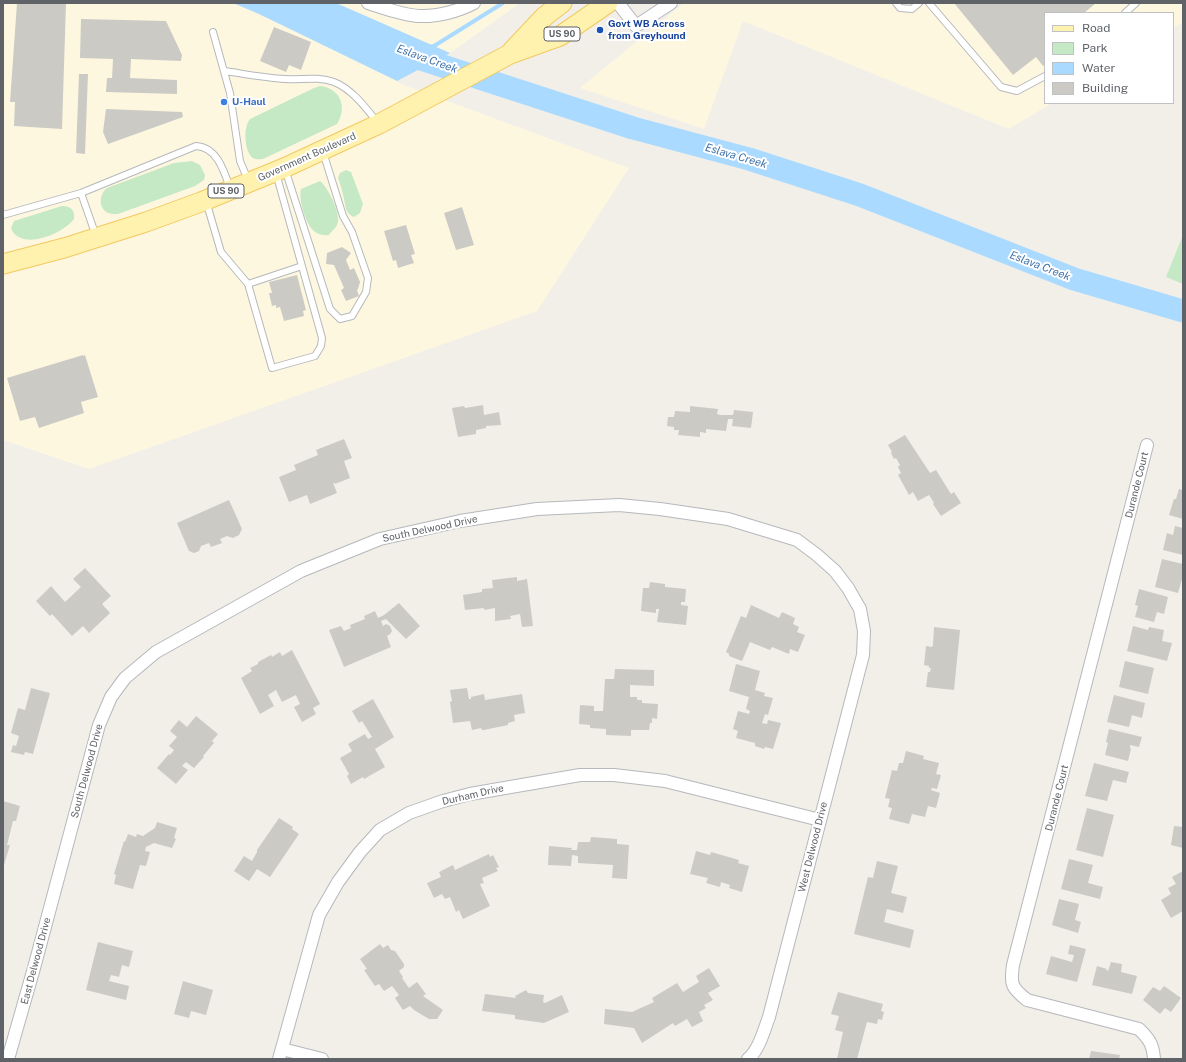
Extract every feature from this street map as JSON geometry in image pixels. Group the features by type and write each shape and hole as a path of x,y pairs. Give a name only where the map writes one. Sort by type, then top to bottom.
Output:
{"main road":[{"name":"Government Boulevard","path":"510,54 545,16 562,3"},
{"name":"Government Boulevard","path":"3,264 97,238 205,200 280,170 379,124 510,54 560,36 608,3"}],"street":[{"path":"368,3 396,12 419,16 442,14 459,6 474,3"},
{"path":"618,3 636,26 671,3"},
{"name":"Durande Court","path":"1147,445 1015,958 1011,979 1015,991 1027,1000 1139,1029 1148,1037 1153,1048 1154,1059"},
{"name":"South Delwood Drive","path":"63,862 99,725 111,697 125,678 156,652 301,572 380,539 460,521 537,510 619,505 660,509 728,519 797,540 817,555 835,571 848,588 860,609 864,631"},
{"name":"West Delwood Drive","path":"748,1059 751,1057 759,1042 769,1017 863,655 864,631"},
{"name":"Durham Drive","path":"281,1054 319,916 338,882 360,852 380,830 409,814 443,801 470,794 580,775 614,775 665,781 820,820"},
{"name":"East Delwood Drive","path":"8,1059 63,862"},
{"path":"281,1054 322,1059"}],"lane":[{"path":"896,3 900,8 912,9 919,3"},
{"path":"929,3 1001,87 1017,91 1044,77"},
{"path":"1126,12 1136,3"},
{"path":"213,32 230,93 240,161 249,182"},
{"path":"225,71 276,79 320,78 333,81 342,86 360,102 379,124"},
{"path":"3,215 81,193 196,146 201,146 211,151 222,167 231,190"},
{"path":"280,170 330,309 340,318 352,316 366,292 368,278 352,232 343,216 323,150"},
{"path":"205,200 221,252 248,284 272,368 315,356 321,346 322,338 302,266 280,170"},
{"path":"81,193 97,238"},
{"path":"248,284 302,266"}],"shaded area":[{"path":"3,3 232,3 333,47 404,85 629,168 537,311 89,469 3,440"},
{"path":"336,3 520,3 450,53"},
{"path":"684,3 1183,3 1183,22 1174,27 1174,12 1044,12 1044,104 1050,104 1009,129 743,21 704,129 580,88"}],"green space":[{"path":"320,86 333,90 340,99 342,111 337,124 263,159 253,158 250,155 246,145 246,128 250,119"},
{"path":"192,161 200,165 205,175 204,180 195,186 118,214 108,213 102,208 101,197 107,188 174,163"},
{"path":"346,170 351,172 363,204 360,213 354,217 347,211 338,178 340,173"},
{"path":"320,181 333,200 338,218 337,226 329,235 322,235 311,228 306,218 300,193 301,189"},
{"path":"62,206 72,209 74,219 69,225 52,235 32,240 23,239 16,235 11,228 14,221"},
{"path":"1183,235 1183,284 1166,277"}],"water":[{"path":"233,3 336,3 450,53 397,81 257,13"}],"building":[{"path":"17,3 66,3 62,129 14,126 15,102 10,102"},
{"path":"954,3 1096,3 1085,12 1044,12 1044,65 1043,66 1036,57 1013,75"},
{"path":"81,19 166,21 182,55 181,61 131,59 130,78 177,80 177,94 106,92 107,78 112,78 113,59 80,58"},
{"name":"U-Haul","path":"274,27 311,42 301,70 289,65 286,72 260,61"},
{"path":"79,74 88,74 85,154 76,153"},
{"path":"106,109 182,112 183,117 108,144 103,132"},
{"path":"462,207 474,245 456,250 444,213"},
{"path":"406,225 415,254 411,255 414,263 398,268 396,260 393,261 384,231"},
{"path":"342,247 351,253 346,260 350,270 354,268 360,282 357,290 359,296 346,301 341,290 344,288 334,265 326,264 327,253"},
{"path":"297,275 306,310 303,311 304,316 284,321 280,307 276,308 276,305 272,306 269,293 272,293 269,282"},
{"path":"85,355 98,397 81,402 84,413 39,428 35,417 20,421 7,378"},
{"path":"483,405 484,415 499,412 501,425 486,426 486,428 476,430 476,434 458,437 452,408 464,406 465,408"},
{"path":"690,406 718,409 717,414 720,415 733,415 734,410 753,412 751,428 732,426 733,419 728,419 726,431 706,429 706,433 700,432 700,437 678,435 679,430 674,430 674,427 667,426 668,417 674,417 675,411 690,412"},
{"path":"905,435 930,473 936,470 951,494 954,492 961,503 941,516 929,495 918,501 913,492 909,495 898,475 901,473 898,467 900,465 896,458 894,459 888,445"},
{"path":"344,439 352,458 344,461 350,478 335,484 333,483 337,493 310,504 307,495 289,502 279,477 296,470 294,465 318,455 316,450"},
{"path":"1179,489 1183,490 1183,519 1169,515"},
{"path":"229,500 242,529 239,535 233,538 227,536 220,539 222,543 211,547 209,543 201,546 199,551 194,553 189,551 177,523"},
{"path":"1175,526 1183,528 1183,555 1163,550 1167,533 1173,535"},
{"path":"1162,559 1183,564 1183,579 1178,593 1155,587"},
{"path":"85,568 111,596 102,604 110,613 89,633 83,626 72,636 52,614 50,616 36,601 51,586 65,602 81,587 73,579"},
{"path":"517,577 517,581 527,579 533,626 522,627 520,614 510,616 511,619 495,621 495,608 484,610 484,608 465,610 463,595 482,592 482,589 493,588 492,580"},
{"path":"650,582 665,584 665,587 686,589 685,602 681,602 681,605 688,606 686,625 657,622 659,609 656,609 656,613 641,611 643,588 649,588"},
{"path":"1139,589 1168,597 1164,614 1157,612 1154,622 1135,617 1138,606 1135,605"},
{"path":"399,603 420,626 406,639 386,619 381,621 383,626 386,624 390,626 392,631 387,636 391,647 344,667 329,630 341,626 344,631 351,628 350,625 365,619 364,616 375,611 378,618"},
{"path":"751,605 779,618 782,612 795,618 793,624 799,627 797,632 805,635 798,652 790,649 789,654 772,647 770,650 750,642 742,661 729,656 726,652 741,616 746,618"},
{"path":"1133,626 1148,630 1149,627 1164,630 1162,641 1172,643 1167,661 1127,651"},
{"path":"934,627 960,630 954,690 926,687 928,672 930,672 931,668 924,665 926,646 932,647 933,645"},
{"path":"292,650 320,704 313,708 316,714 302,722 294,707 300,704 296,695 282,702 276,690 268,695 274,706 260,714 241,678 252,671 250,668 258,664 258,662 271,655 272,657 280,652 282,656"},
{"path":"1125,661 1154,668 1148,694 1119,687"},
{"path":"736,664 760,671 755,690 765,693 764,696 773,698 768,715 765,714 762,723 767,724 768,720 781,723 773,749 765,747 764,749 755,746 755,743 736,738 738,731 733,729 738,711 749,714 750,711 746,709 749,697 729,691"},
{"path":"615,669 654,670 654,686 630,685 630,697 637,697 637,700 642,700 642,703 658,704 657,719 652,718 652,723 650,723 649,730 631,730 631,736 606,735 606,729 590,728 590,725 579,724 580,705 594,706 594,711 603,711 605,679 614,679"},
{"path":"31,688 50,693 33,754 25,752 24,755 11,752 13,745 16,746 19,736 11,733 18,708 25,710"},
{"path":"467,688 469,699 471,699 471,697 484,694 485,700 522,694 525,713 514,715 515,721 508,723 508,725 484,730 481,728 472,730 470,721 453,723 450,690"},
{"path":"1114,695 1145,703 1142,718 1132,715 1129,727 1107,722"},
{"path":"373,699 394,737 375,749 385,767 364,779 363,777 351,784 347,776 349,774 340,758 352,751 348,744 365,734 368,739 372,737 362,721 359,723 352,711"},
{"path":"196,716 218,734 212,741 214,743 194,768 186,762 182,766 188,770 176,784 157,768 174,750 169,746 177,737 170,731 179,720 187,727"},
{"path":"1109,729 1142,737 1139,747 1130,745 1131,749 1128,761 1105,755"},
{"path":"906,751 924,756 923,759 939,763 936,774 941,775 937,789 932,788 931,790 940,793 936,808 928,806 925,817 912,814 909,824 889,819 892,808 888,807 890,799 885,798 892,770 897,771 899,763 903,763"},
{"path":"1094,763 1129,772 1126,783 1113,780 1107,801 1085,796"},
{"path":"3,801 20,806 16,821 13,821 7,845 10,845 3,868"},
{"path":"1087,808 1114,815 1103,857 1076,850"},
{"path":"279,818 293,827 292,829 299,834 270,877 257,869 249,881 234,871 244,856 252,861 257,850"},
{"path":"157,822 177,828 174,838 176,839 172,848 154,843 146,847 145,851 150,852 146,866 140,865 133,889 114,884 116,875 114,874 124,841 125,842 128,834 136,837 137,834 143,836 155,828"},
{"path":"1174,826 1183,827 1183,848 1171,845"},
{"path":"591,837 617,839 617,844 629,845 627,879 612,878 613,865 578,863 578,856 572,855 571,866 548,865 549,846 572,848 571,850 577,850 578,842 590,842"},
{"path":"696,851 710,855 711,852 739,860 738,863 749,866 742,892 729,888 730,885 721,882 720,887 706,883 708,878 690,874"},
{"path":"489,854 490,857 493,855 499,867 496,868 498,871 482,878 484,883 480,884 490,906 463,919 459,910 456,912 450,897 445,899 442,894 434,898 427,883 441,877 439,872 453,865 455,870"},
{"path":"1069,859 1093,865 1088,883 1103,887 1100,899 1061,889"},
{"path":"877,861 898,866 891,893 907,897 903,913 887,909 884,922 914,930 910,948 854,934 868,877 873,878"},
{"path":"1183,871 1183,911 1171,918 1161,900 1171,894 1168,888 1176,884 1172,877"},
{"path":"1059,899 1079,904 1075,920 1081,922 1078,933 1052,925"},
{"path":"98,942 133,951 129,967 122,965 119,977 111,975 109,981 129,986 126,1000 86,990"},
{"path":"380,944 383,948 388,945 391,950 395,951 404,964 404,967 399,971 409,988 417,982 426,994 423,996 443,1010 437,1019 429,1019 410,1006 403,1010 395,998 399,995 392,986 384,991 379,984 375,986 364,970 367,969 360,959"},
{"path":"1070,945 1086,949 1077,982 1046,974 1051,956 1072,962 1074,955 1068,954"},
{"path":"1111,962 1122,964 1121,972 1137,976 1132,994 1092,985 1097,966 1107,969 1106,970 1108,971"},
{"path":"709,968 720,986 708,993 713,1000 704,1005 706,1008 699,1012 703,1021 692,1027 687,1019 675,1026 673,1023 642,1043 634,1028 604,1024 605,1009 632,1012 654,1002 652,998 677,983 683,992 699,982 696,976"},
{"path":"183,981 213,990 206,1015 191,1011 189,1018 174,1014"},
{"path":"1164,986 1181,998 1171,1012 1165,1008 1160,1014 1143,1000 1153,987 1160,991"},
{"path":"526,990 528,993 544,995 543,1002 545,1003 562,995 569,1012 544,1023 515,1019 515,1015 482,1011 485,994 516,998 515,996"},
{"path":"838,992 883,1004 881,1011 884,1012 882,1020 878,1019 877,1024 867,1022 857,1059 837,1059 843,1032 835,1030 839,1016 831,1014"},
{"path":"1091,1051 1120,1055 1119,1059 1089,1059"}],"waterway":[{"path":"429,47 434,46 503,3"},
{"name":"Eslava Creek","path":"402,51 415,57 633,128 749,159 860,195 1074,279 1183,311"}],"place":[{"name":"Govt WB Across from Greyhound","path":"600,30"},
{"name":"U-Haul","path":"224,102"}]}
